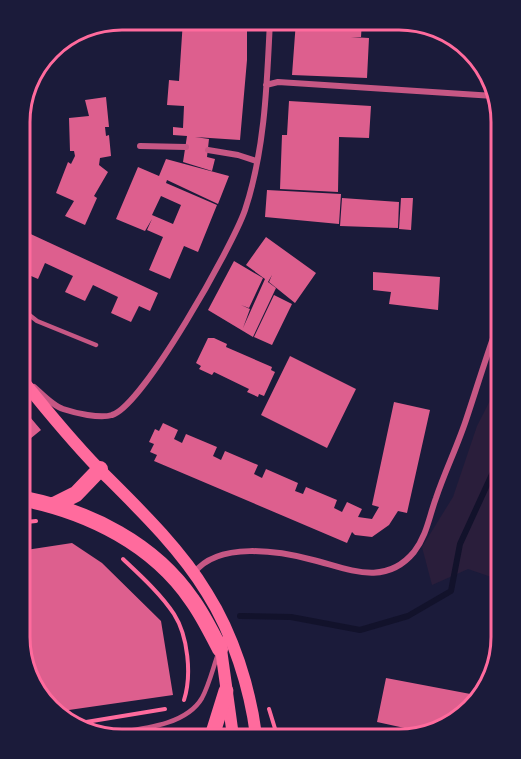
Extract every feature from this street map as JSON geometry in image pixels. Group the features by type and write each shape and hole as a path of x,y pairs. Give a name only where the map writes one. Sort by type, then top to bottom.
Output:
{"highway":[{"path":"54,505 76,494 100,469"},
{"path":"30,503 54,505 94,519 118,533 165,568 192,600 220,649"}],"main road":[{"path":"30,388 100,469 137,505 193,573 222,620 247,688 255,729"},
{"path":"222,620 220,649 232,729"},
{"path":"214,729 226,691"}],"street":[{"path":"30,386 61,409 104,417 114,415 126,406 170,349 236,232 245,210 256,161 266,85 269,30"},
{"path":"266,85 278,82 487,96"},
{"path":"140,146 186,147"},
{"path":"208,150 238,155 256,161"},
{"path":"193,573 206,560 227,552 292,556 366,574 387,571 406,561 427,529 491,345"}],"lane":[{"path":"30,316 37,321 96,345"},
{"path":"132,729 159,724 191,712 202,698 220,649"}],"path":[{"path":"121,557 174,613 182,631 188,686 185,699 180,704"},
{"path":"88,722 174,708"},
{"path":"273,722 275,729"}],"shaded area":[{"path":"491,399 491,577 468,569 432,585 422,547 453,497 477,426"}],"building":[{"path":"182,30 247,30 247,60 240,140 195,137 209,139 207,157 215,159 212,171 183,162 187,136 173,135 173,127 183,128 184,106 167,105 169,80 179,81"},
{"path":"295,30 361,30 361,37 351,37 369,38 367,78 292,75"},
{"path":"106,97 109,127 105,127 106,136 109,135 111,156 100,158 99,165 108,172 94,196 97,198 85,225 65,216 74,201 56,193 68,162 71,164 75,156 74,151 70,151 69,118 89,116 85,100"},
{"path":"289,101 371,106 369,138 339,137 338,192 280,189 282,135 287,135"},
{"path":"166,159 229,176 218,204 167,180 166,183 217,205 198,252 184,246 170,279 149,270 163,237 147,230 152,219 145,231 116,219 138,167 159,176","holes":["161,196 181,205 173,224 152,215"]},
{"path":"267,190 341,194 339,224 265,217"},
{"path":"342,198 399,202 398,228 340,226"},
{"path":"401,198 413,198 411,230 399,229"},
{"path":"30,234 158,293 150,311 139,306 131,322 111,313 118,297 93,285 85,301 65,292 73,276 45,263 38,279 30,276"},
{"path":"266,237 316,273 295,303 269,282 272,275 268,282 276,288 253,337 208,310 234,261 263,278 249,308 241,305 250,309 243,328 265,279 246,265"},
{"path":"373,272 440,277 438,310 389,304 391,292 373,290"},
{"path":"274,295 292,304 272,345 254,337"},
{"path":"208,338 214,338 227,344 226,347 272,367 271,370 275,372 264,396 259,394 258,397 247,392 249,389 214,372 212,375 199,369 201,366 196,363"},
{"path":"290,356 356,389 327,448 261,415"},
{"path":"394,402 430,410 407,513 398,511 389,525 372,537 355,535 352,532 347,543 154,461 157,455 150,452 154,444 149,442 155,429 159,431 163,423 178,430 174,439 182,443 186,434 217,447 213,456 221,460 225,451 258,465 254,474 262,478 266,469 298,483 295,491 303,494 306,487 337,500 334,508 342,512 347,502 362,509 358,517 372,519 379,507 372,505"},
{"path":"30,417 41,430 30,439"},
{"path":"72,543 102,563 161,621 173,695 67,710 53,698 40,678 32,655 30,549"},
{"path":"386,678 471,694 450,713 423,726 406,728 377,722"}],"waterway":[{"path":"240,616 291,617 360,630 408,616 451,591 460,544 491,476"}]}
